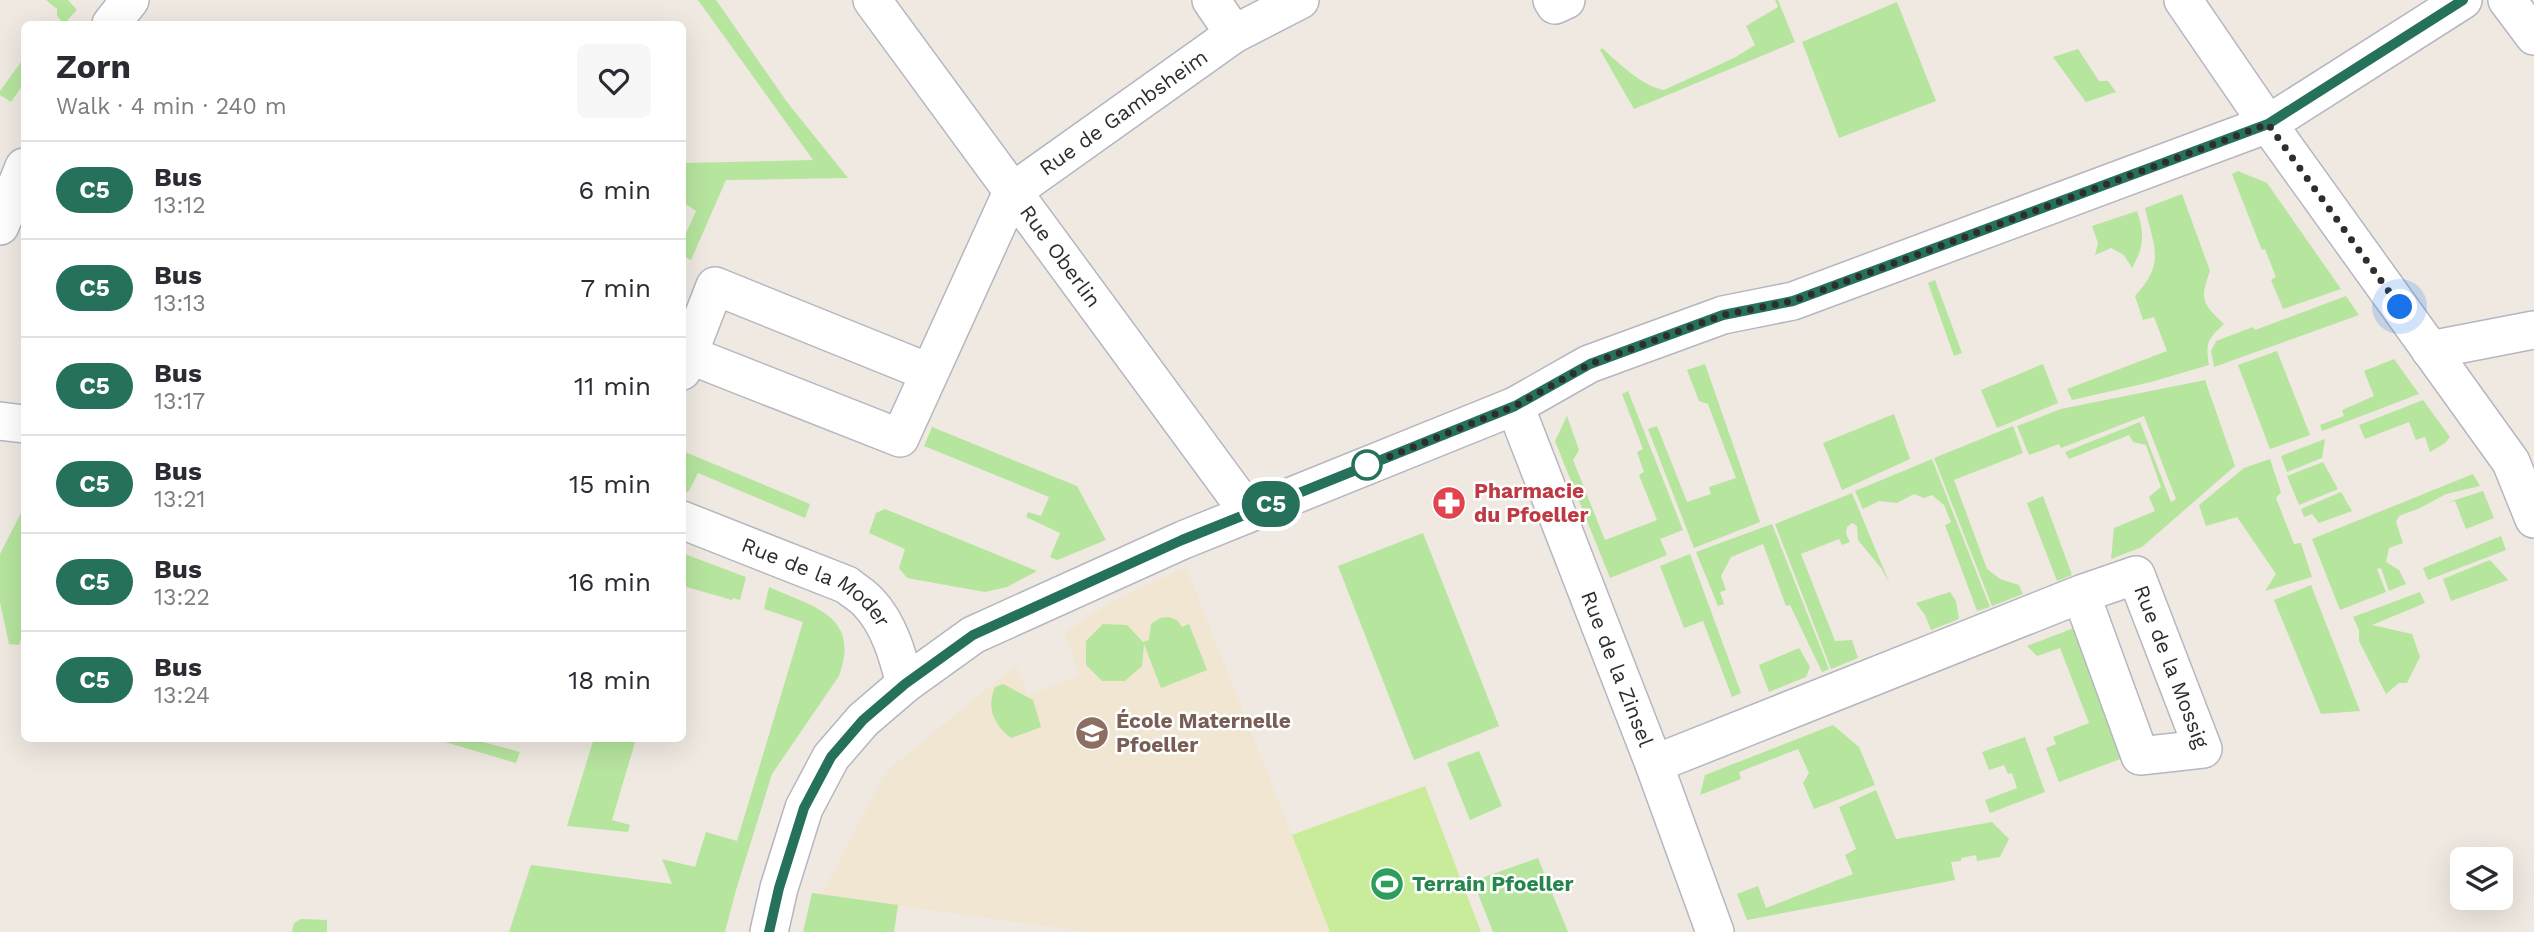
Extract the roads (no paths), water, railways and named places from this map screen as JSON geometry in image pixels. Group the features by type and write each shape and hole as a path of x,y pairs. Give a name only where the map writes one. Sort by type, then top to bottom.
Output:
{"street":[{"name":"Rue Oberlin","path":"872,0 1249,513"},
{"path":"1211,0 1234,34"},
{"name":"Rue de Gambsheim","path":"928,372 715,286 686,363 900,438 1012,192 1234,34 1300,0"},
{"path":"1552,0 1555,5 1566,0"},
{"path":"2183,0 2268,124 2511,462 2534,519"},
{"path":"769,932 779,888 804,808 831,757 863,720 905,684 973,635 1108,571 1515,406 1590,364 1723,315 1793,301 2268,124 2463,0"},
{"path":"2507,0 2534,36"},
{"path":"0,226 21,174"},
{"path":"2430,350 2534,330"},
{"name":"Rue de la Zinsel","path":"1515,406 1654,764 1715,932"},
{"path":"0,421 21,424"},
{"name":"Rue de la Moder","path":"686,522 847,585 870,603 887,632 895,648 905,684"},
{"name":"Rue de la Mossig","path":"1654,764 2081,594 2136,575 2203,749 2140,756 2081,594"}],"place":[{"name":"Pharmacie du Pfoeller","path":"1449,503"},
{"name":"École Maternelle Pfoeller","path":"1092,733"},
{"name":"Terrain Pfoeller","path":"1387,884"}]}
